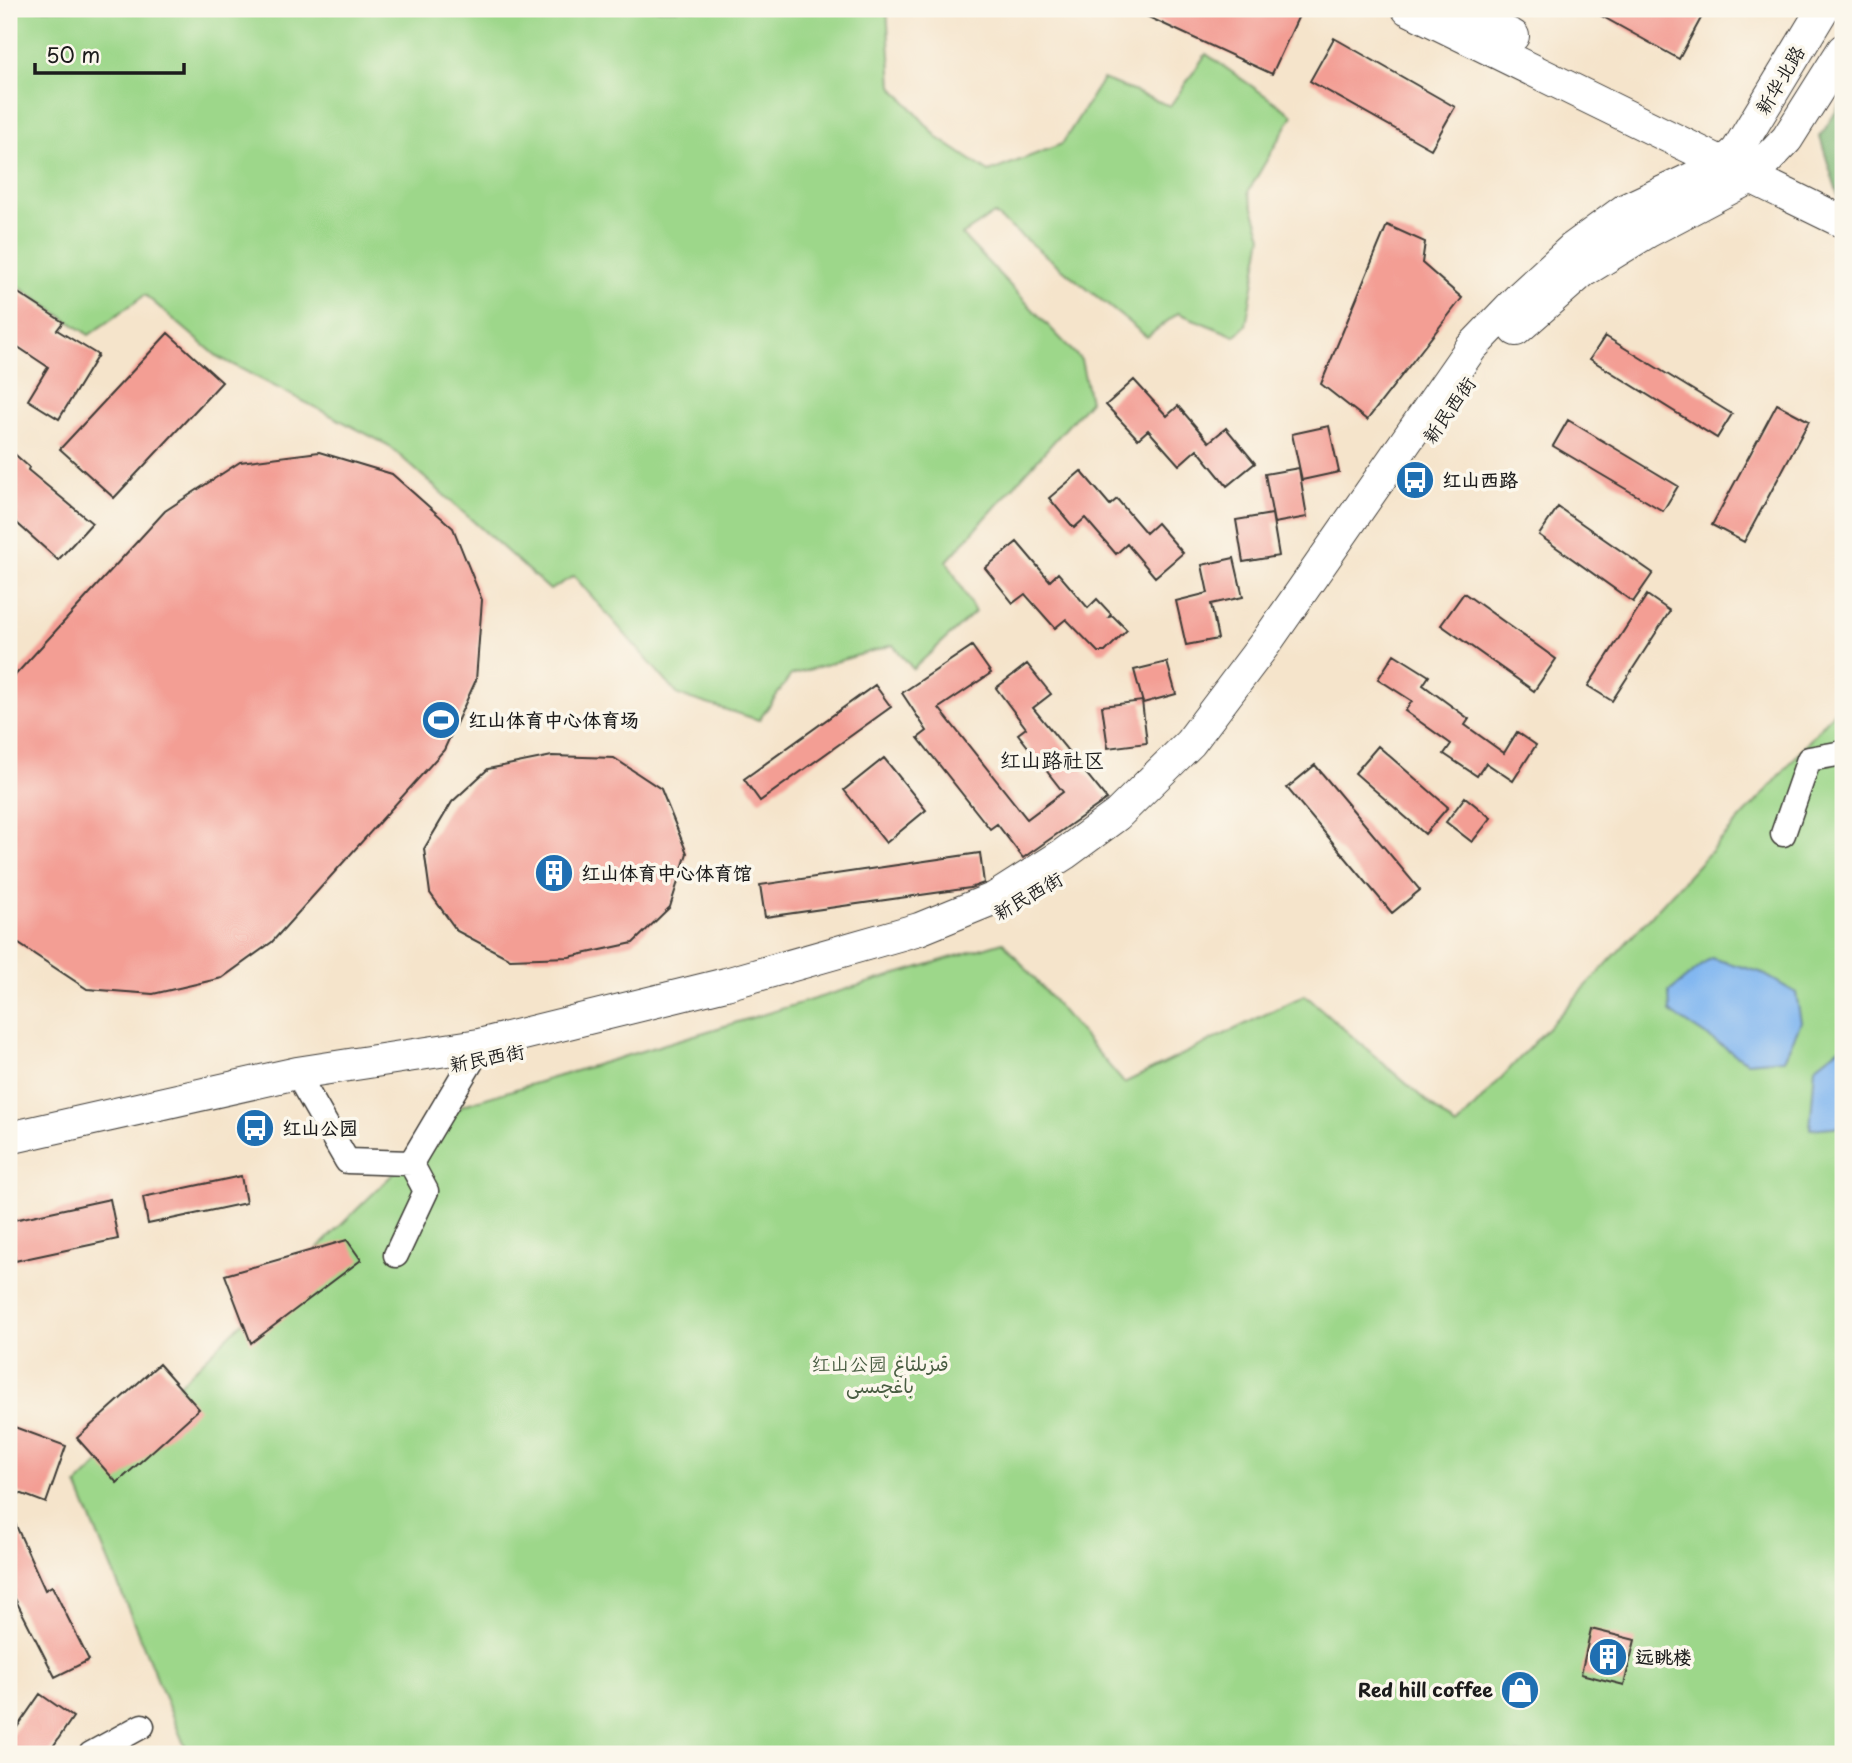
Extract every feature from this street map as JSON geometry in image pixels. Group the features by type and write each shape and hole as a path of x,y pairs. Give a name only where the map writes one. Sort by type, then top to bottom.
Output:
{"main road":[{"path":"1408,9 1843,208"},
{"path":"1458,9 1744,164 1843,222"},
{"name":"新华北路","path":"1744,164 1823,9"},
{"name":"新华北路","path":"1744,164 1787,139 1843,50"},
{"name":"新民西街","path":"9,1157 305,1088 471,1062 684,1016 907,950 971,927 1047,889 1132,825 1192,771 1261,686 1475,373 1527,319 1581,272 1647,232 1744,164"},
{"name":"新民西街","path":"9,1138 297,1073 492,1042 765,973 919,929 995,898 1065,854 1117,815 1190,743 1267,641 1471,348 1521,296 1572,249 1625,210 1744,164"}],"street":[{"path":"1783,834 1810,759 1843,753"},
{"path":"411,1163 471,1062"},
{"path":"305,1088 347,1161 411,1163"},
{"path":"396,1255 426,1191 411,1163"},
{"path":"91,1754 142,1727"}],"green space":[{"path":"9,9 887,9 892,86 938,138 989,172 1062,144 1103,79 1170,106 1206,54 1293,115 1248,192 1262,236 1246,325 1235,336 1178,313 1147,337 994,214 962,235 1081,360 1090,401 947,561 975,612 913,669 893,645 791,675 759,720 678,695 574,576 550,590 388,445 218,357 145,295 89,335 9,280"},
{"path":"1843,100 1843,199 1838,196 1820,137"},
{"name":"红山公园 قىزىلتاغ باغچىسى","path":"1843,701 1843,1754 188,1754 77,1485 463,1105 1003,942 1124,1083 1305,995 1456,1127 1770,787"}],"water":[{"path":"1711,958 1760,972 1796,993 1801,1022 1784,1059 1747,1062 1670,1012 1669,992"},
{"path":"1843,1045 1843,1126 1810,1129 1815,1067"}],"building":[{"path":"1131,9 1302,9 1272,74"},
{"path":"1589,9 1706,9 1679,59"},
{"path":"1334,38 1455,107 1431,149 1310,81"},
{"path":"1387,225 1425,242 1422,263 1462,298 1367,420 1321,384"},
{"path":"9,287 63,322 57,330 98,355 59,419 28,400 48,367 9,341"},
{"path":"168,333 222,382 114,498 60,449"},
{"path":"1605,336 1732,414 1717,438 1590,359"},
{"path":"1134,380 1167,416 1178,406 1209,442 1226,428 1255,463 1227,486 1197,449 1179,465 1148,430 1138,439 1106,405"},
{"path":"1777,404 1809,421 1744,542 1712,525"},
{"path":"1568,420 1678,486 1663,511 1553,446"},
{"path":"1329,426 1339,472 1302,480 1292,434"},
{"path":"9,449 29,467 28,470 92,523 58,560 9,516"},
{"path":"319,452 392,474 453,528 482,600 476,680 444,750 272,942 222,978 153,994 87,989 13,940 9,933 9,682 165,511 240,462"},
{"path":"1299,468 1307,517 1274,523 1265,474"},
{"path":"1081,471 1110,505 1117,499 1146,533 1157,523 1183,553 1155,577 1127,544 1116,554 1085,518 1074,528 1049,498"},
{"path":"1558,507 1653,573 1633,602 1539,535"},
{"path":"1272,514 1279,556 1243,562 1236,520"},
{"path":"1017,542 1050,581 1058,573 1088,608 1097,599 1111,614 1109,617 1113,616 1127,630 1105,652 1098,652 1066,619 1055,628 1025,594 1013,603 985,568"},
{"path":"1234,558 1243,597 1211,604 1218,639 1186,645 1176,601 1208,593 1202,565"},
{"path":"1464,593 1556,659 1534,691 1441,625"},
{"path":"1647,595 1670,611 1612,701 1588,686"},
{"path":"972,646 991,673 939,708 1027,819 1063,792 1018,734 1026,728 996,688 1027,664 1051,694 1033,708 1107,799 1023,858 997,824 990,829 918,738 927,731 902,693"},
{"path":"1394,654 1429,676 1423,685 1469,719 1465,725 1504,753 1517,732 1536,745 1513,781 1486,763 1477,776 1444,754 1451,744 1405,711 1412,701 1378,679"},
{"path":"1167,662 1176,694 1143,703 1134,670"},
{"path":"875,685 891,707 760,801 744,779"},
{"path":"1142,701 1147,743 1108,748 1102,706"},
{"path":"1378,746 1448,807 1425,834 1355,773"},
{"name":"红山体育中心体育馆","path":"552,756 614,758 661,789 687,853 670,907 633,943 569,957 510,959 457,931 430,893 424,849 452,802 488,769"},
{"path":"884,758 926,810 886,843 844,790"},
{"path":"1315,765 1420,890 1392,913 1287,788"},
{"path":"1465,797 1491,818 1472,842 1446,822"},
{"path":"980,853 984,883 970,888 765,917 760,885"},
{"path":"241,1176 246,1203 148,1224 143,1197"},
{"path":"110,1199 118,1239 15,1261 9,1221"},
{"path":"347,1240 361,1260 251,1343 225,1275"},
{"path":"159,1364 199,1409 117,1483 77,1438"},
{"path":"9,1425 66,1446 46,1503 9,1489"},
{"path":"9,1510 45,1590 52,1586 89,1660 55,1677 9,1587"},
{"name":"远眺楼","path":"1591,1629 1635,1640 1624,1685 1581,1674"},
{"path":"40,1694 73,1717 48,1754 9,1754 9,1739"}],"place":[{"name":"红山西路","path":"1415,480"},
{"name":"红山体育中心体育场","path":"441,720"},
{"name":"红山体育中心体育馆","path":"554,873"},
{"name":"红山公园","path":"255,1128"},
{"name":"远眺楼","path":"1608,1657"},
{"name":"Red hill coffee","path":"1520,1690"}],"district":[{"name":"红山路社区","path":"1052,761"}]}
